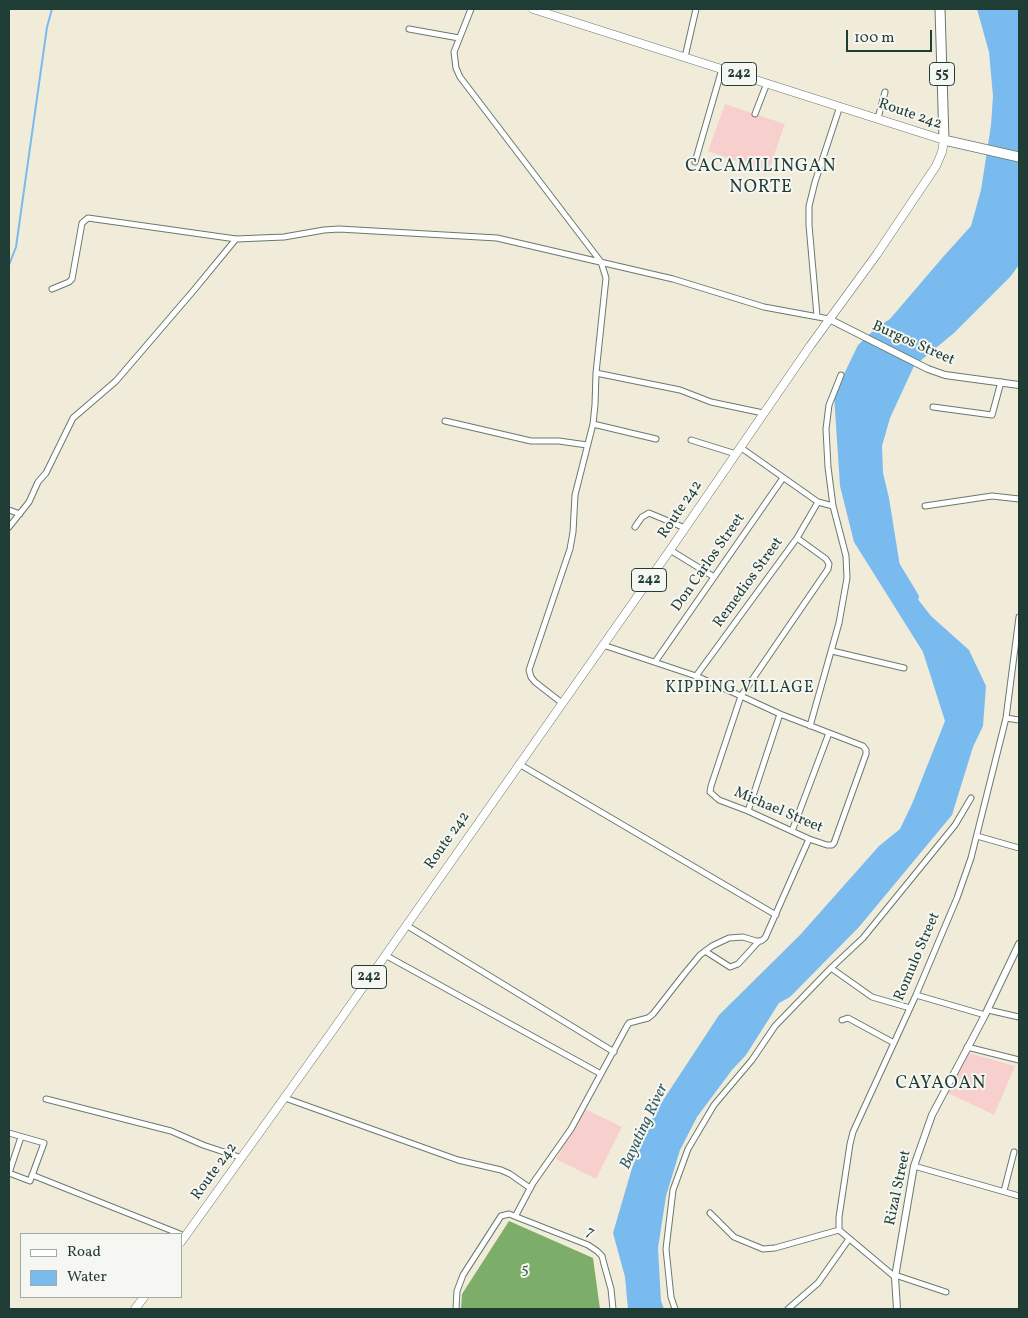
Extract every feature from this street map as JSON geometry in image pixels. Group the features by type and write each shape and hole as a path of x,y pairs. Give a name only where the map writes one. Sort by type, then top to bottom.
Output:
{"highway":[{"name":"55","path":"940,9 944,140"},
{"path":"944,140 1019,157"}],"main road":[{"name":"Route 242","path":"182,1237 285,1098 670,550 763,413 876,254 936,166 942,152 944,140 533,9"},
{"path":"135,1309 143,1298"}],"street":[{"path":"471,9 454,52 454,61 460,77 600,262 606,278 596,373 595,405 575,495 570,549 529,670 534,682 562,703"},
{"path":"684,57 696,9"},
{"path":"409,29 459,38"},
{"path":"695,162 722,69"},
{"path":"755,114 767,83"},
{"path":"878,118 885,92"},
{"path":"817,316 809,206 840,106"},
{"path":"52,289 72,279 82,223 88,218 236,239 284,237 331,229 497,238 673,279 764,307 829,319"},
{"path":"9,527 29,502 38,482 46,473 73,418 116,381 236,239"},
{"name":"Burgos Street","path":"829,319 928,369 956,378 1019,385"},
{"path":"596,373 680,390 706,400 763,413"},
{"path":"810,726 844,604 847,578 846,556 833,506 826,429 829,405 841,375"},
{"path":"933,407 992,415 1001,382"},
{"path":"445,421 531,441 559,441 587,445"},
{"path":"592,424 656,439"},
{"path":"691,440 738,450 818,502 833,506"},
{"name":"Don Carlos Street","path":"655,662 783,478"},
{"path":"925,506 992,496 1019,498"},
{"name":"Remedios Street","path":"696,676 797,538 818,502"},
{"path":"9,510 20,514"},
{"path":"635,527 642,517 650,513 685,528"},
{"path":"741,696 828,569 829,564 826,560 797,538"},
{"path":"670,550 714,577"},
{"name":"Romulo Street","path":"839,1230 839,1216 853,1132 910,1008 957,898 977,836 1006,718 1019,617"},
{"path":"603,645 696,676 780,714 829,733 792,831"},
{"path":"832,652 904,668"},
{"name":"Michael Street","path":"741,696 710,786 710,792 719,800 809,839 832,845 866,750 862,746 829,733"},
{"path":"748,811 780,714"},
{"path":"1006,718 1019,720"},
{"path":"519,764 776,915"},
{"path":"675,1309 671,1297 666,1249 673,1190 688,1149 714,1105 752,1060 775,1026 863,938 955,825 971,798"},
{"path":"977,836 1019,848"},
{"path":"705,951 730,967 738,964 759,941 766,938 809,839"},
{"path":"406,924 614,1052"},
{"path":"456,1309 459,1282 500,1216 509,1214 516,1216 530,1188 571,1129 629,1023 648,1018 653,1014 685,973 712,946 729,938 743,937 759,941"},
{"name":"Rizal Street","path":"897,1309 895,1276 914,1166 932,1115 1019,944"},
{"path":"385,955 601,1074"},
{"path":"831,968 872,997 910,1008"},
{"path":"916,994 986,1012 1019,1018"},
{"path":"842,1020 848,1018 894,1043"},
{"path":"967,1047 1019,1060"},
{"path":"285,1098 458,1160 501,1170 530,1188"},
{"path":"46,1099 171,1131 203,1145 242,1158"},
{"path":"9,1133 44,1143 30,1181 9,1173 21,1137"},
{"path":"1004,1191 1014,1152"},
{"path":"914,1166 1019,1196"},
{"path":"32,1175 172,1233"},
{"path":"710,1213 734,1237 767,1250 839,1230 895,1276 946,1292"},
{"name":"7","path":"516,1216 588,1245 597,1251 602,1256 611,1289 613,1309"},
{"path":"788,1309 818,1283 849,1239"}],"shaded area":[{"path":"725,104 785,124 768,172 708,151"},
{"path":"969,1053 1015,1066 994,1115 948,1093"},
{"path":"585,1109 622,1127 596,1179 556,1159"}],"green space":[{"name":"5","path":"509,1221 593,1258 600,1309 461,1309 462,1294"}],"water":[{"path":"977,9 1019,9 1019,265 1010,277 954,333 914,366 890,418 882,446 883,473 902,579 931,616 969,650 986,686 983,726 973,747 952,815 859,927 790,997 779,1003 746,1055 732,1070 697,1117 680,1150 666,1196 658,1248 661,1301 664,1309 628,1309 625,1277 613,1233 632,1168 654,1114 719,1015 800,935 879,846 900,829 945,721 923,652 854,542 840,486 834,395 858,345 876,328 890,319 971,226 981,190 991,125 993,96 989,52"}],"waterway":[{"path":"9,265 16,247 47,27 52,9"},
{"path":"894,564 914,597"}],"district":[{"name":"CACAMILINGAN NORTE","path":"761,178"},
{"name":"KIPPING VILLAGE","path":"740,689"},
{"name":"CAYAOAN","path":"941,1085"}],"water label":[{"name":"Bayating River","path":"645,1127"}]}
